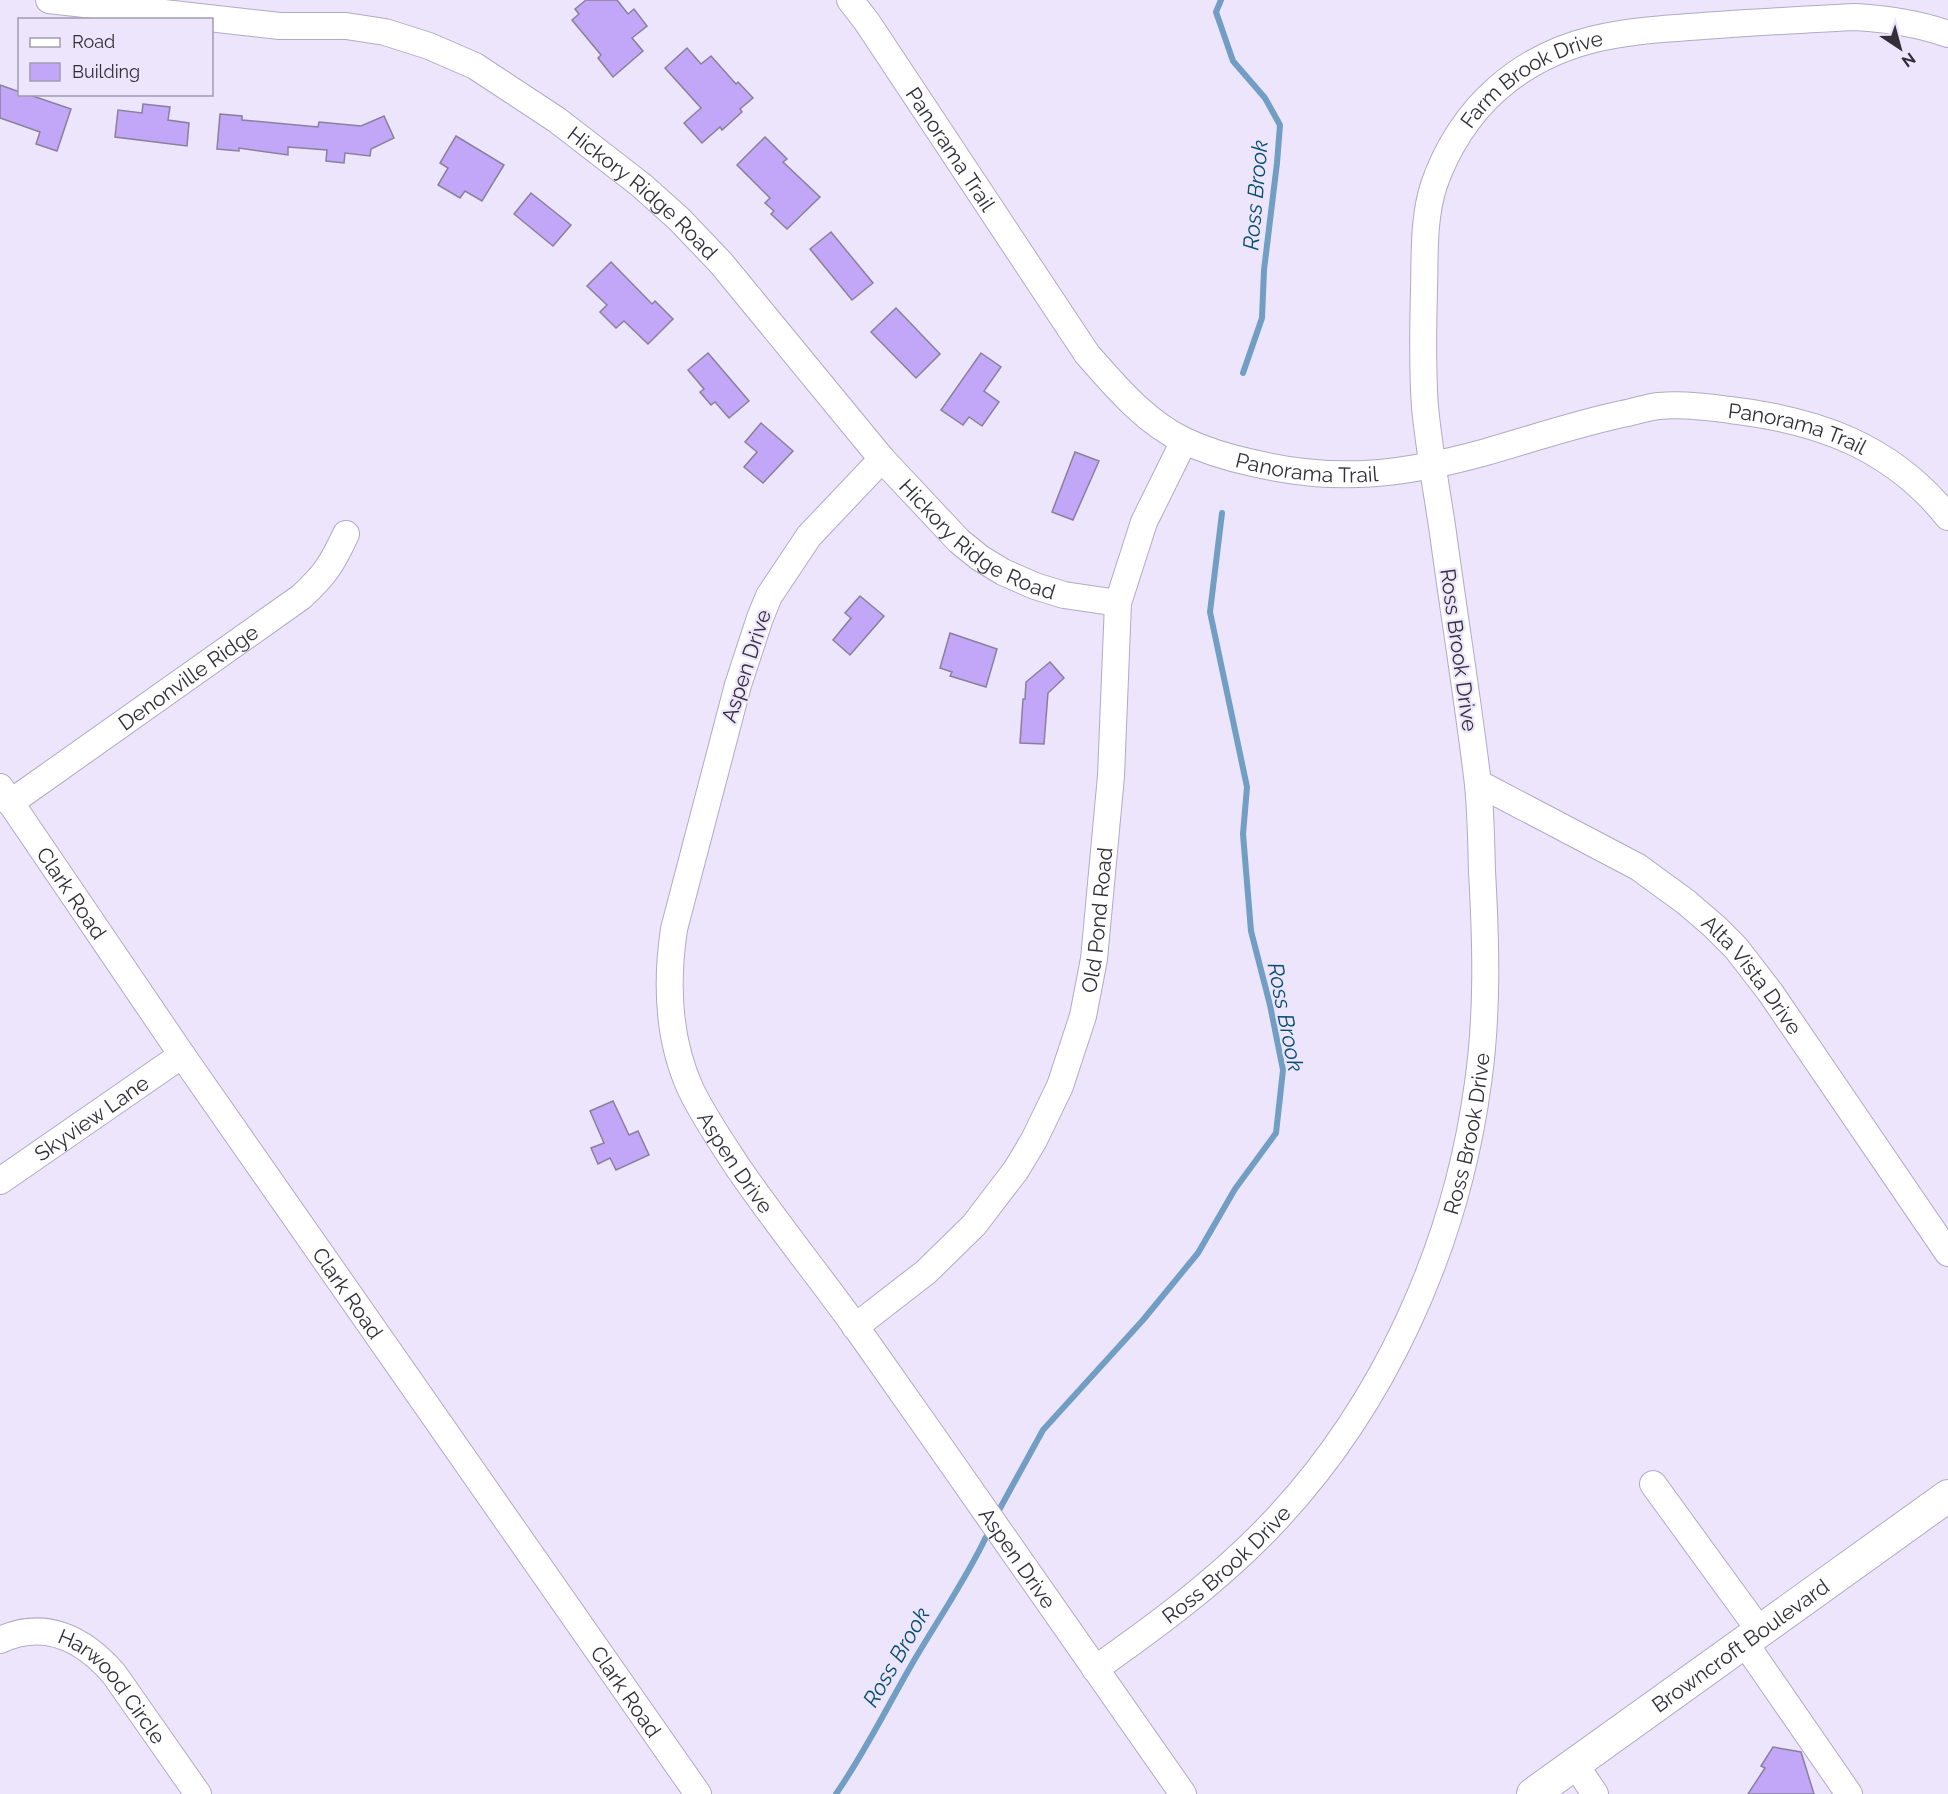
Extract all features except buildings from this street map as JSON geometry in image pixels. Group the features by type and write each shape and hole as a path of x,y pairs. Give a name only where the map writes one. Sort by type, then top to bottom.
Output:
{"main road":[{"name":"Browncroft Boulevard","path":"1533,1794 1948,1496"}],"street":[{"name":"Hickory Ridge Road","path":"49,0 209,18"},
{"name":"Panorama Trail","path":"850,0 874,32 1087,354 1129,401 1184,441 1240,460 1298,472 1330,475 1400,472 1433,466 1588,422 1659,406 1718,408 1764,414 1811,424 1851,439 1892,463 1929,494 1948,517"},
{"name":"Farm Brook Drive","path":"1433,466 1425,407 1423,318 1426,223 1433,187 1449,149 1471,116 1496,89 1546,56 1582,41 1627,31 1856,16 1921,24 1948,34"},
{"name":"Hickory Ridge Road","path":"213,18 280,26 355,28 385,32 429,46 475,66 565,126 679,219 721,262 882,459 959,541 1002,572 1035,586 1064,595 1118,603"},
{"name":"Old Pond Road","path":"855,1327 926,1272 967,1233 996,1199 1034,1140 1060,1086 1083,1016 1094,959 1111,776 1118,603 1144,522 1184,441"},
{"name":"Aspen Drive","path":"882,459 809,536 769,596 760,618 738,685 674,928 669,990 672,1027 679,1060 691,1090 718,1137 750,1184 855,1327 1183,1794"},
{"name":"Ross Brook Drive","path":"1095,1670 1165,1620 1226,1568 1266,1530 1299,1493 1365,1403 1392,1357 1437,1251 1456,1189 1478,1086 1485,1017 1486,943 1478,783 1433,466"},
{"name":"Denonville Ridge","path":"5,795 301,597 320,579 334,561 346,534"},
{"name":"Alta Vista Drive","path":"1478,783 1638,867 1686,902 1715,927 1736,948 1770,992 1948,1252"},
{"name":"Clark Road","path":"5,795 182,1055 698,1794"},
{"name":"Skyview Lane","path":"0,1181 182,1055"},
{"path":"1653,1484 1752,1637 1849,1794"},
{"name":"Harwood Circle","path":"0,1640 30,1631 68,1637 87,1647 114,1674 198,1794"},
{"path":"1575,1764 1595,1794"}],"waterway":[{"name":"Ross Brook","path":"1221,0 1216,12 1233,61 1265,98 1280,125 1264,270 1262,318 1243,373"},
{"name":"Ross Brook","path":"998,1512 1043,1430 1143,1320 1198,1253 1235,1189 1276,1133 1283,1070 1270,1005 1251,931 1243,834 1247,787 1210,612 1222,513"},
{"name":"Ross Brook","path":"836,1794 857,1762 986,1537"}]}
